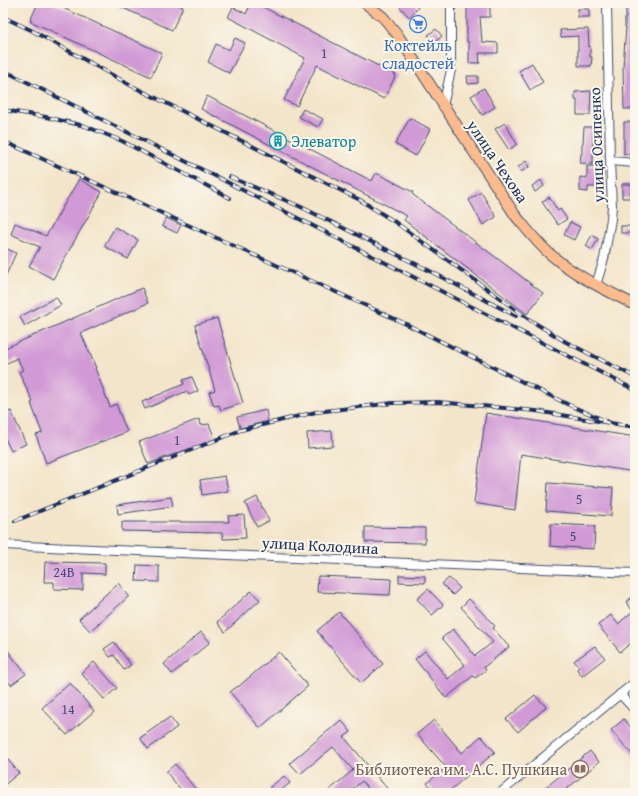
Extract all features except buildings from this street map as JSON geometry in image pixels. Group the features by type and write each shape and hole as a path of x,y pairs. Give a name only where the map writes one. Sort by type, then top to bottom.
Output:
{"main road":[{"name":"улица Чехова","path":"365,3 383,17 397,34 515,215 531,235 549,254 572,271 635,305"}],"street":[{"path":"443,106 451,70 451,3"},
{"name":"улица Осипенко","path":"596,285 604,259 612,206 607,3"},
{"path":"610,161 635,163"},
{"name":"улица Колодина","path":"3,545 635,573"},
{"path":"500,793 635,682"},
{"path":"620,694 635,710"}],"railway":[{"path":"3,17 31,30 132,86 360,200 395,222 530,320 566,342 635,377"},
{"path":"3,70 219,178 635,390"},
{"path":"3,110 46,117 85,126 122,141 230,198"},
{"path":"3,141 404,323 569,405 611,423"},
{"path":"230,177 299,206 426,269 516,316"},
{"path":"15,521 241,430 316,412 393,403 438,402 536,411 635,427"}],"place":[{"name":"Коктейль сладостей","path":"418,24"},
{"name":"Элеватор","path":"278,141"},
{"name":"Библиотека им. А.С. Пушкина","path":"580,769"}]}
